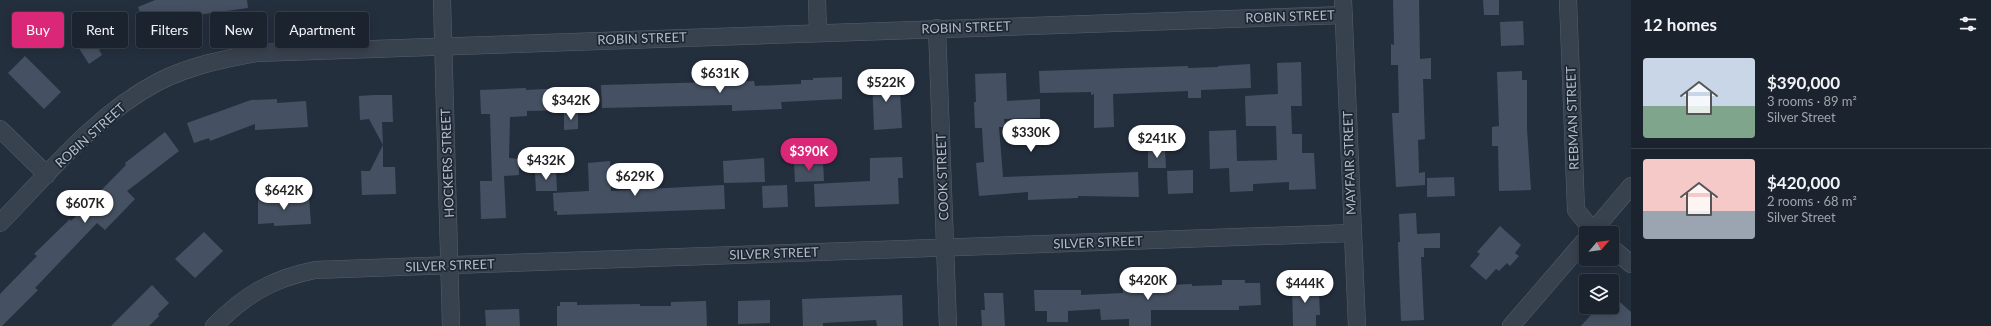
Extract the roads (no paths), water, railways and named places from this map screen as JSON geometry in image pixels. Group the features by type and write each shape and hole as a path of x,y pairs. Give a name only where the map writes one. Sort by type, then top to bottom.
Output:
{"street":[{"name":"HOCKERS STREET","path":"442,0 452,326"},
{"path":"817,0 818,32"},
{"name":"REBMAN STREET","path":"1568,0 1576,210 1586,226"},
{"name":"ROBIN STREET","path":"0,223 102,121 129,100 158,82 190,69 223,59 257,53 937,28 1343,7"},
{"name":"MAYFAIR STREET","path":"1343,7 1357,326"},
{"name":"COOK STREET","path":"937,28 948,326"},
{"path":"0,128 47,175"},
{"path":"1598,226 1631,186"},
{"name":"SILVER STREET","path":"214,326 247,296 270,282 293,274 315,270 1352,234"},
{"path":"1511,326 1579,248"},
{"path":"1619,254 1631,264"}]}
